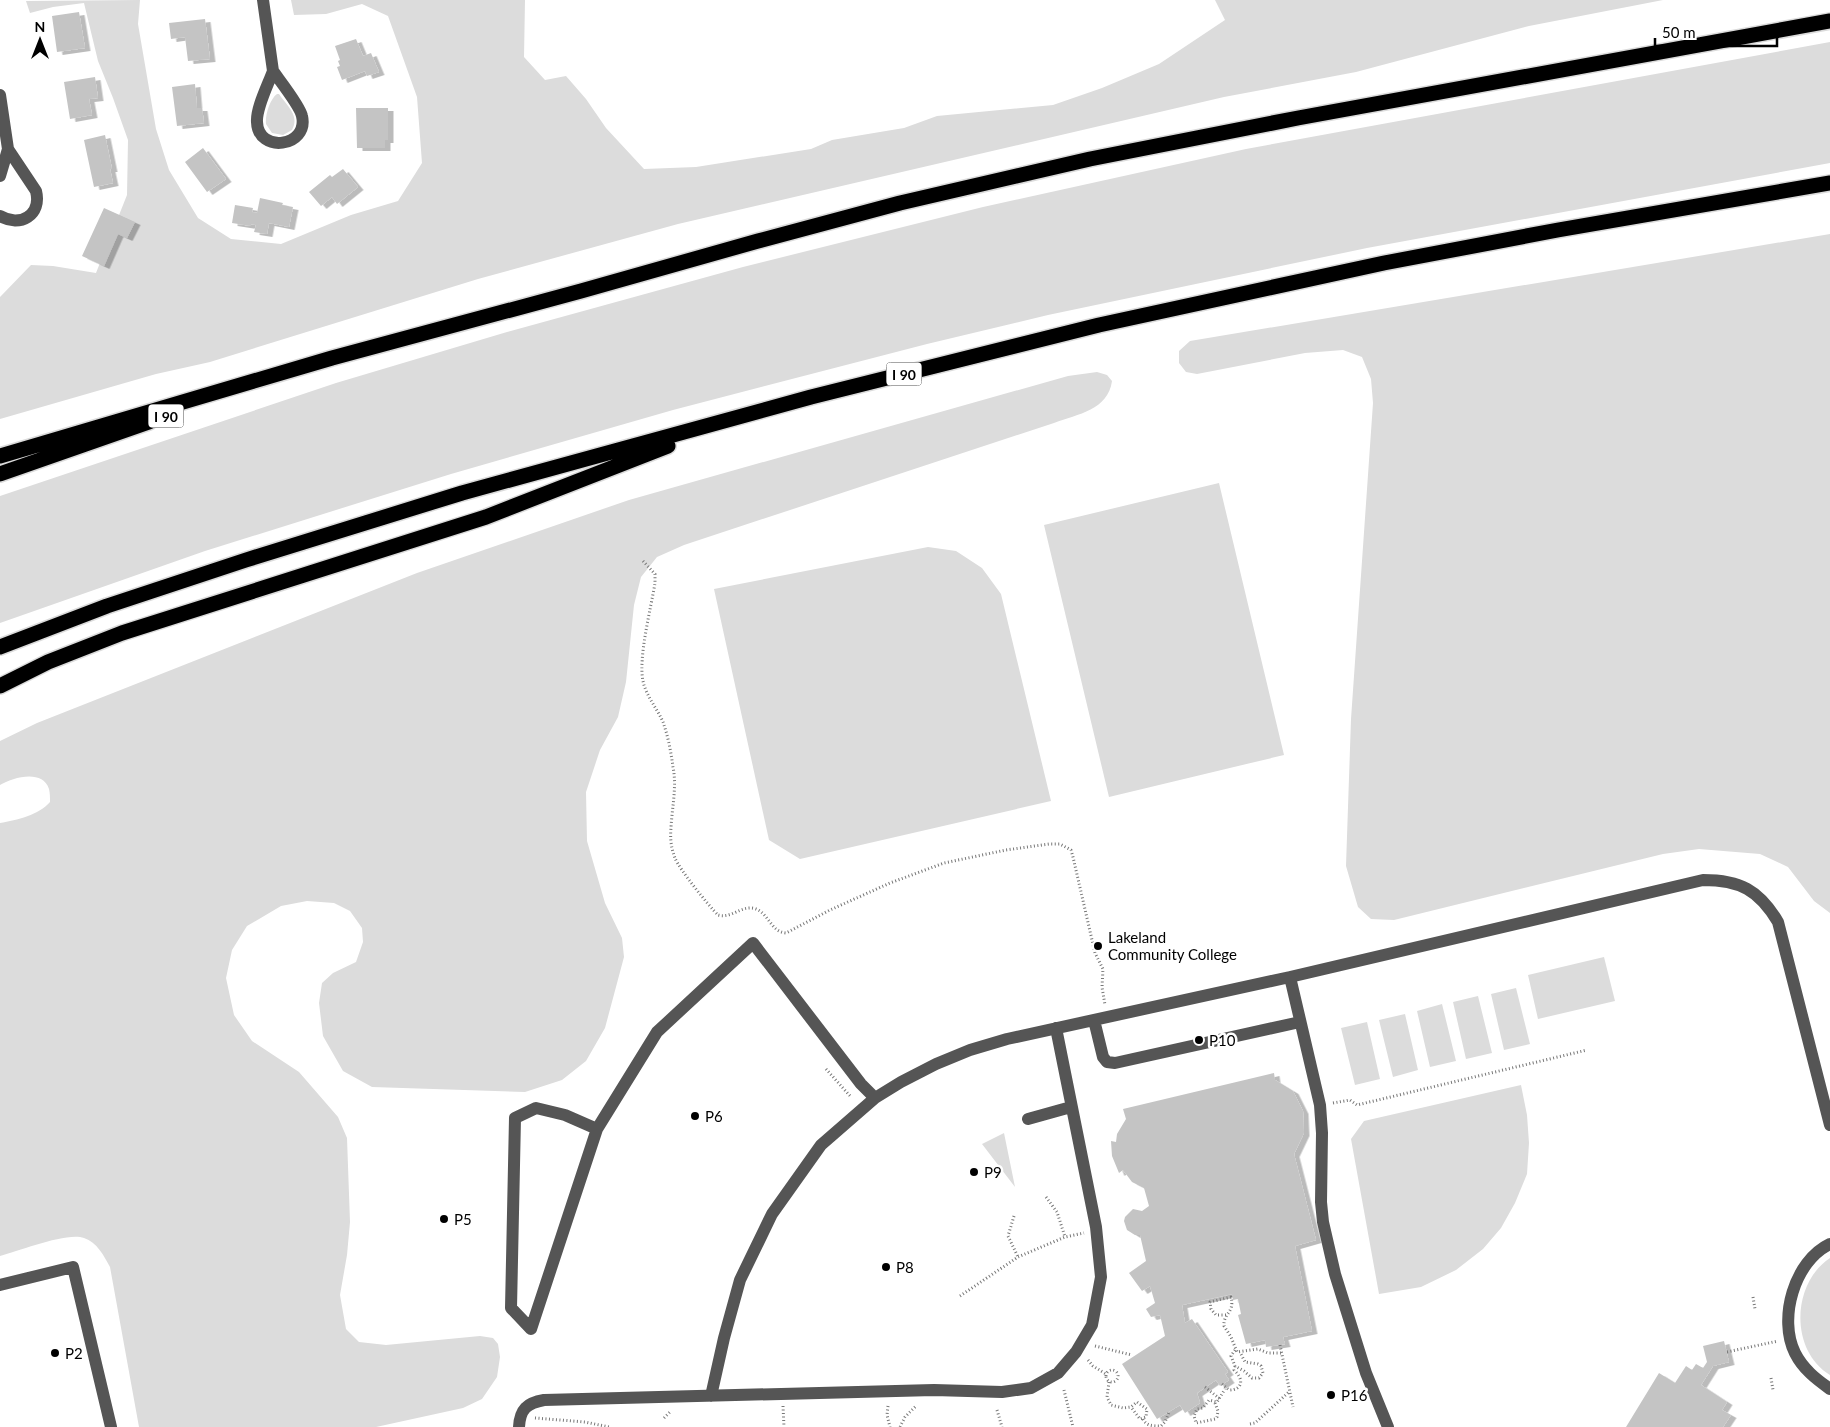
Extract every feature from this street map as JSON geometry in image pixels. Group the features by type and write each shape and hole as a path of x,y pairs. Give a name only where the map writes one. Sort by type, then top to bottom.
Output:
{"highway":[{"name":"I 90","path":"0,474 332,358 900,203 1090,159 1298,118 1830,21"},
{"name":"I 90","path":"0,647 116,603 425,505 811,397 1099,326 1384,263 1558,230 1830,183"},
{"path":"0,456 332,358"},
{"path":"0,686 48,662 122,633 486,517 742,417"}],"street":[{"path":"263,0 273,71 300,109 303,118 302,128 298,135 292,141 283,144 275,144 268,141 256,124 257,114 273,71"},
{"path":"0,95 8,150 0,176"},
{"path":"0,216 6,220 23,220 29,217 36,205 36,191 8,150"},
{"path":"710,1396 740,1280 772,1214 821,1145 875,1098 936,1064 970,1050 1007,1039 1290,978 1703,880 1718,880 1732,883 1757,895 1769,906 1778,922 1830,1125"},
{"path":"597,1128 536,1108 514,1118 511,1308 530,1329 597,1128 657,1032 753,943 861,1084 875,1098"},
{"path":"1290,978 1294,1024 1320,1105 1322,1133 1320,1202 1323,1222 1335,1274 1361,1355 1388,1427"},
{"path":"1094,1020 1103,1057 1107,1062 1115,1063 1294,1024"},
{"path":"519,1427 520,1418 525,1408 533,1402 544,1400 934,1390 1002,1392 1031,1388 1060,1371 1076,1352 1092,1325 1101,1277 1097,1230 1056,1028"},
{"path":"1028,1119 1071,1107"},
{"path":"1830,1244 1816,1253 1804,1267 1792,1294 1788,1324 1795,1353 1812,1377 1830,1389"},
{"path":"0,1285 73,1267 110,1427"}],"path":[{"path":"643,561 655,574 655,583 642,668 643,682 647,695 656,707 664,724 674,769 675,783 670,829 671,846 676,860 718,915 724,917 746,908 754,908 760,911 776,930 786,934 830,910 890,883 944,863 1006,850 1060,844 1067,846 1073,857 1095,953 1103,969 1102,987 1105,1006"},
{"path":"1320,1105 1350,1100 1357,1104 1587,1050"},
{"path":"1543,1060 1545,1053"},
{"path":"826,1069 851,1097"},
{"path":"1046,1197 1057,1212 1065,1237"},
{"path":"1014,1216 1008,1236 1018,1257"},
{"path":"960,1296 1018,1257 1065,1237 1088,1232"},
{"path":"1225,1389 1236,1389 1241,1383 1240,1376 1234,1370 1235,1366 1231,1356 1235,1350 1231,1336 1224,1326 1226,1315 1231,1311 1231,1297 1210,1302 1211,1310 1216,1315 1226,1315"},
{"path":"1753,1297 1755,1310"},
{"path":"1727,1352 1781,1340"},
{"path":"1280,1345 1293,1407"},
{"path":"1094,1346 1132,1355"},
{"path":"1235,1350 1240,1352 1258,1348 1268,1353 1282,1353"},
{"path":"1235,1366 1252,1378 1256,1379 1262,1376 1263,1369 1261,1366 1245,1362 1240,1352"},
{"path":"1088,1360 1093,1366 1106,1374 1109,1382 1107,1397 1112,1404 1118,1408 1131,1407 1138,1402 1147,1409 1147,1414 1143,1419"},
{"path":"1106,1374 1111,1370 1118,1373 1117,1381 1109,1382"},
{"path":"1771,1378 1773,1390"},
{"path":"1222,1384 1225,1389"},
{"path":"1205,1387 1220,1399"},
{"path":"1215,1403 1220,1399 1225,1389"},
{"path":"1064,1390 1072,1427"},
{"path":"1250,1424 1254,1423 1290,1391"},
{"path":"1209,1400 1215,1403 1218,1410 1217,1417 1196,1423 1194,1416 1196,1409 1203,1408 1209,1400"},
{"path":"784,1406 784,1427"},
{"path":"888,1406 887,1415 890,1427"},
{"path":"900,1427 905,1417 916,1406"},
{"path":"1131,1407 1145,1423 1161,1427 1169,1412"},
{"path":"998,1410 1002,1427"},
{"path":"664,1418 671,1411"},
{"path":"532,1418 585,1422 609,1427"}],"shaded area":[{"path":"140,0 138,24 156,129 169,170 198,218 231,239 281,244 351,215 398,201 422,163 417,97 388,16 362,4 326,14 294,15 291,0 525,0 524,57 545,80 566,76 586,99 606,128 644,169 696,167 811,149 832,140 904,128 937,116 1053,105 1102,88 1159,64 1225,20 1215,0 1663,0 1529,26 1356,72 1224,97 678,224 478,279 210,362 156,374 0,419 0,297 31,265 53,266 96,273 127,195 128,140 98,61 84,3 53,7 30,13 26,1"},
{"path":"1830,42 1830,163 1367,248 1048,315 927,344 673,410 451,474 205,551 0,623 0,496 336,383 507,332 743,267 983,207 1246,149"},
{"path":"277,94 279,94 294,115 292,130 283,135 272,133 266,124 268,108"},
{"path":"1830,234 1830,913 1814,901 1788,867 1760,854 1699,849 1663,854 1394,920 1371,919 1358,907 1346,866 1351,719 1373,403 1371,379 1362,357 1343,350 1305,353 1197,374 1186,372 1179,363 1179,351 1190,341"},
{"path":"1097,372 1107,375 1112,381 1109,391 1105,399 1098,405 1082,413 684,545 657,557 641,577 634,605 626,682 618,717 600,750 586,792 587,841 605,903 622,938 624,957 605,1028 586,1061 562,1080 525,1092 372,1087 343,1071 323,1036 319,1003 322,983 333,973 356,962 363,942 362,928 350,911 334,903 307,901 281,906 247,926 232,950 226,978 234,1015 252,1041 299,1072 338,1117 347,1138 350,1222 347,1255 340,1295 346,1329 359,1342 386,1345 480,1336 493,1338 498,1344 500,1357 497,1377 482,1399 463,1408 376,1427 139,1427 110,1267 100,1250 89,1240 76,1237 43,1243 0,1256 0,823 34,814 50,802 50,794 46,783 34,777 20,777 0,785 0,741 37,723 417,573 629,500 1068,376"},
{"path":"1219,483 1284,755 1109,797 1044,525"},
{"path":"928,547 956,551 982,568 1001,594 1051,801 800,859 769,840 714,589"},
{"path":"1604,957 1615,1001 1538,1019 1528,975"},
{"path":"1516,988 1530,1044 1504,1050 1491,994"},
{"path":"1478,996 1492,1053 1466,1059 1453,1002"},
{"path":"1442,1004 1456,1061 1430,1067 1417,1011"},
{"path":"1405,1014 1418,1070 1393,1077 1379,1020"},
{"path":"1367,1022 1380,1079 1355,1085 1341,1028"},
{"path":"1521,1085 1527,1115 1529,1143 1527,1174 1515,1203 1501,1228 1483,1249 1456,1270 1421,1287 1379,1294 1351,1139 1364,1121"},
{"path":"1004,1133 1015,1187 982,1144"},
{"path":"1830,1258 1830,1375 1817,1364 1807,1350 1802,1334 1800,1316 1802,1299 1808,1283 1817,1269"}],"building":[{"path":"79,12 85,48 57,52 52,16"},
{"path":"205,19 210,59 188,61 185,37 171,39 169,23"},
{"path":"356,39 363,56 371,53 379,72 367,76 365,71 342,80 337,67 340,66 338,61 340,60 335,46"},
{"path":"95,77 98,98 89,99 92,115 70,119 64,82"},
{"path":"195,84 197,108 202,108 204,123 177,126 172,87"},
{"path":"356,108 388,108 388,140 385,140 385,148 357,148"},
{"path":"105,135 113,183 94,187 84,140"},
{"path":"203,148 226,179 207,192 185,162"},
{"path":"343,169 358,187 337,204 332,197 321,206 309,192 330,175 332,177"},
{"path":"260,198 293,207 289,227 269,223 267,234 254,232 256,225 232,223 235,205 253,208 252,212 257,213"},
{"path":"104,208 135,222 127,238 118,234 104,266 82,256"},
{"path":"1274,1073 1275,1080 1293,1091 1303,1111 1304,1133 1294,1154 1316,1240 1295,1246 1312,1331 1283,1337 1285,1344 1266,1347 1265,1340 1246,1344 1238,1315 1241,1314 1238,1299 1233,1300 1232,1294 1182,1305 1185,1323 1192,1319 1228,1372 1225,1374 1229,1380 1220,1386 1216,1380 1197,1393 1200,1403 1185,1413 1180,1405 1157,1419 1122,1364 1165,1336 1160,1315 1151,1317 1146,1309 1155,1303 1150,1286 1142,1291 1129,1273 1146,1261 1140,1235 1135,1235 1127,1230 1124,1221 1125,1217 1133,1209 1142,1211 1149,1206 1144,1188 1132,1182 1123,1170 1119,1173 1112,1156 1111,1141 1116,1142 1117,1134 1126,1119 1123,1109"},
{"path":"1724,1341 1729,1362 1713,1366 1701,1385 1727,1402 1722,1410 1731,1415 1723,1427 1626,1427 1659,1373 1675,1383 1686,1366 1692,1370 1696,1364 1703,1368 1707,1362 1703,1346"}],"place":[{"name":"Lakeland Community College","path":"1098,946"},
{"name":"P10","path":"1199,1040"},
{"name":"P6","path":"695,1116"},
{"name":"P9","path":"974,1172"},
{"name":"P5","path":"444,1219"},
{"name":"P8","path":"886,1267"},
{"name":"P2","path":"55,1353"},
{"name":"P16","path":"1331,1395"}]}
